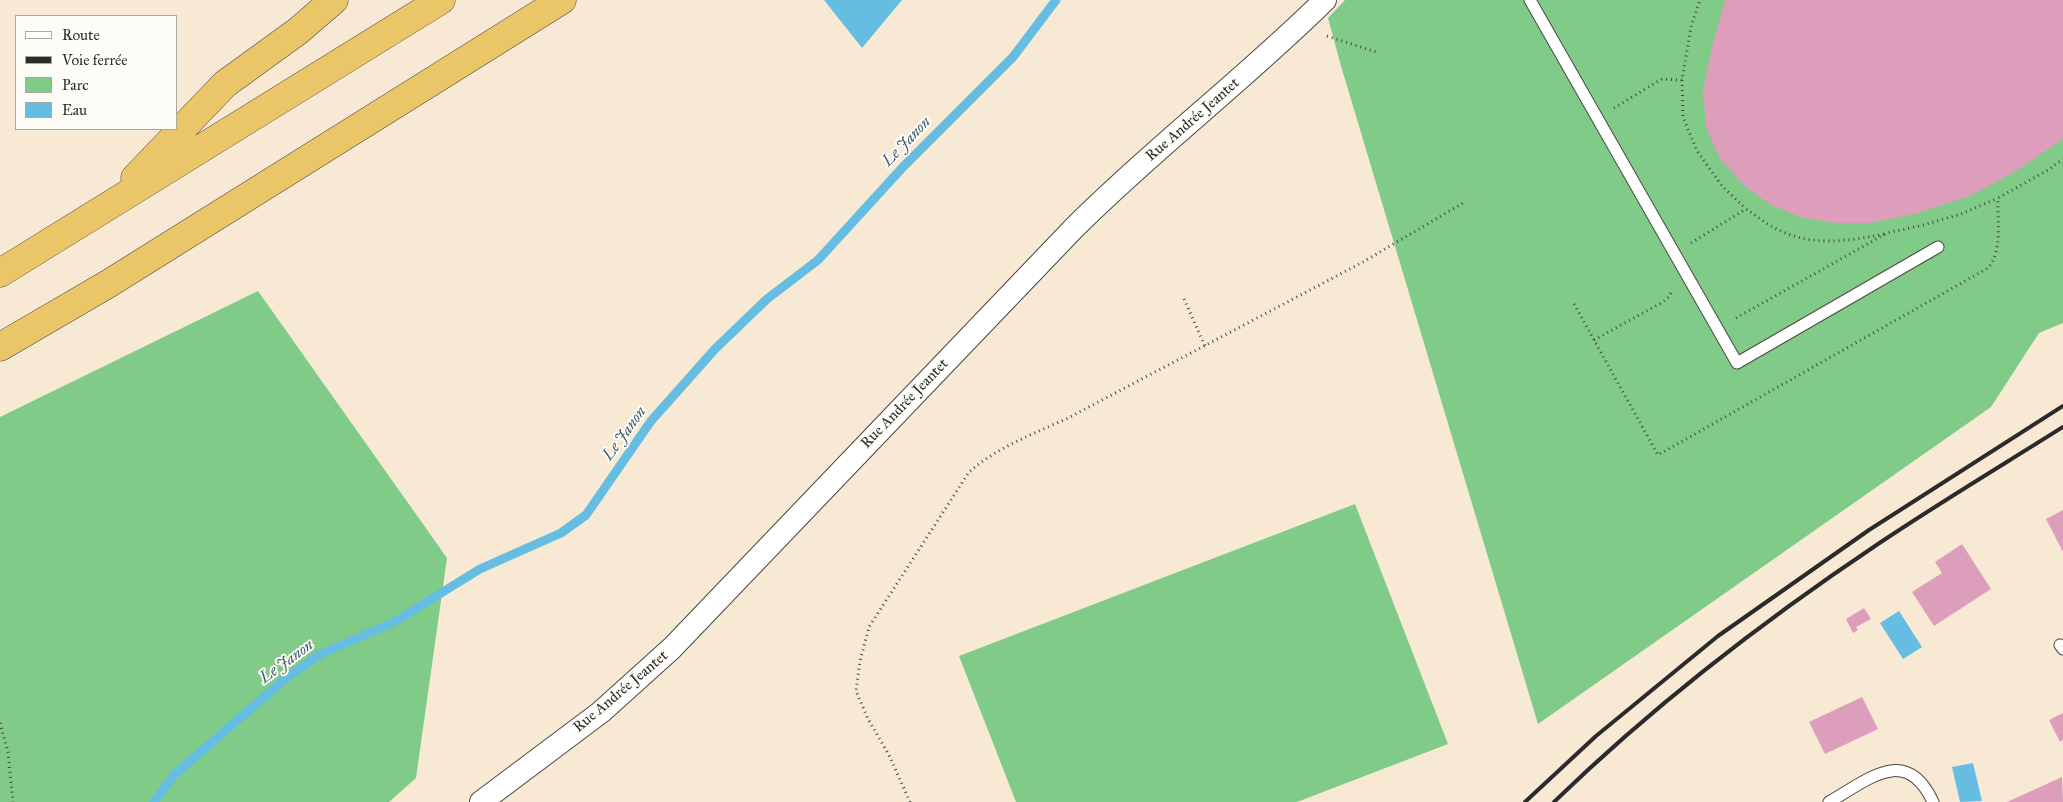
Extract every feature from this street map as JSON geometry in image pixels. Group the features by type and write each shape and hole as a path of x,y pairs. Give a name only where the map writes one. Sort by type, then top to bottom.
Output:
{"highway":[{"path":"107,207 225,84 298,31 334,0"},
{"path":"0,273 441,0"},
{"path":"0,347 108,284 562,0"}],"street":[{"name":"Rue Andrée Jeantet","path":"481,802 601,712 672,648 1107,195 1180,130 1222,96 1325,0"}],"lane":[{"path":"1530,0 1737,363 1938,248"},
{"path":"1829,802 1884,772 1896,769 1907,772 1920,780 1933,802"}],"path":[{"path":"1700,0 1691,27 1682,80 1683,117 1697,151 1722,186 1746,209 1779,230 1815,242 1853,240 1923,226 1961,214 1998,198"},
{"path":"1298,27 1379,53"},
{"path":"1594,113 1613,108 1662,79 1682,80"},
{"path":"910,802 889,755 868,719 856,690 860,661 869,627 969,472 987,457 1017,440 1068,418 1205,346 1363,262 1463,203"},
{"path":"1672,247 1690,244 1746,209"},
{"path":"1718,328 1887,233"},
{"path":"1594,340 1663,302 1669,297 1672,286"},
{"path":"1184,299 1205,346"},
{"path":"0,723 8,752 13,802"}],"green space":[{"path":"1345,0 2063,0 2063,323 2039,333 1991,407 1538,724 1328,18"},
{"path":"258,291 447,558 416,778 389,802 0,802 0,417"},
{"path":"1355,504 1448,744 1297,802 1016,802 959,656"}],"water":[{"path":"824,0 902,0 862,48"},
{"path":"1899,611 1922,647 1903,659 1880,623"},
{"path":"1973,763 1982,801 1960,802 1952,767"}],"building":[{"path":"1725,0 2063,0 2063,139 2016,171 1970,196 1914,214 1870,223 1836,223 1803,218 1771,205 1746,187 1720,159 1706,127 1703,91 1712,47"},
{"path":"2063,510 2063,552 2046,519"},
{"path":"1962,544 1991,589 1934,626 1912,592 1942,573 1935,562"},
{"path":"1864,608 1871,619 1856,627 1858,630 1853,633 1846,619"},
{"path":"1862,697 1878,729 1825,754 1809,722"},
{"path":"2063,713 2063,740 2060,742 2049,720"},
{"path":"2062,777 2063,802 2007,802"}],"waterway":[{"name":"Le Janon","path":"154,802 174,775 286,678 319,655 394,622 480,569 561,533 586,515 651,421 715,349 767,299 818,260 903,167 1013,57 1056,0"}],"railway":[{"path":"1525,802 1596,736 1718,636 1869,530 2063,406"},
{"path":"1554,802 1670,698 1793,603 1947,499 2063,427"}]}
